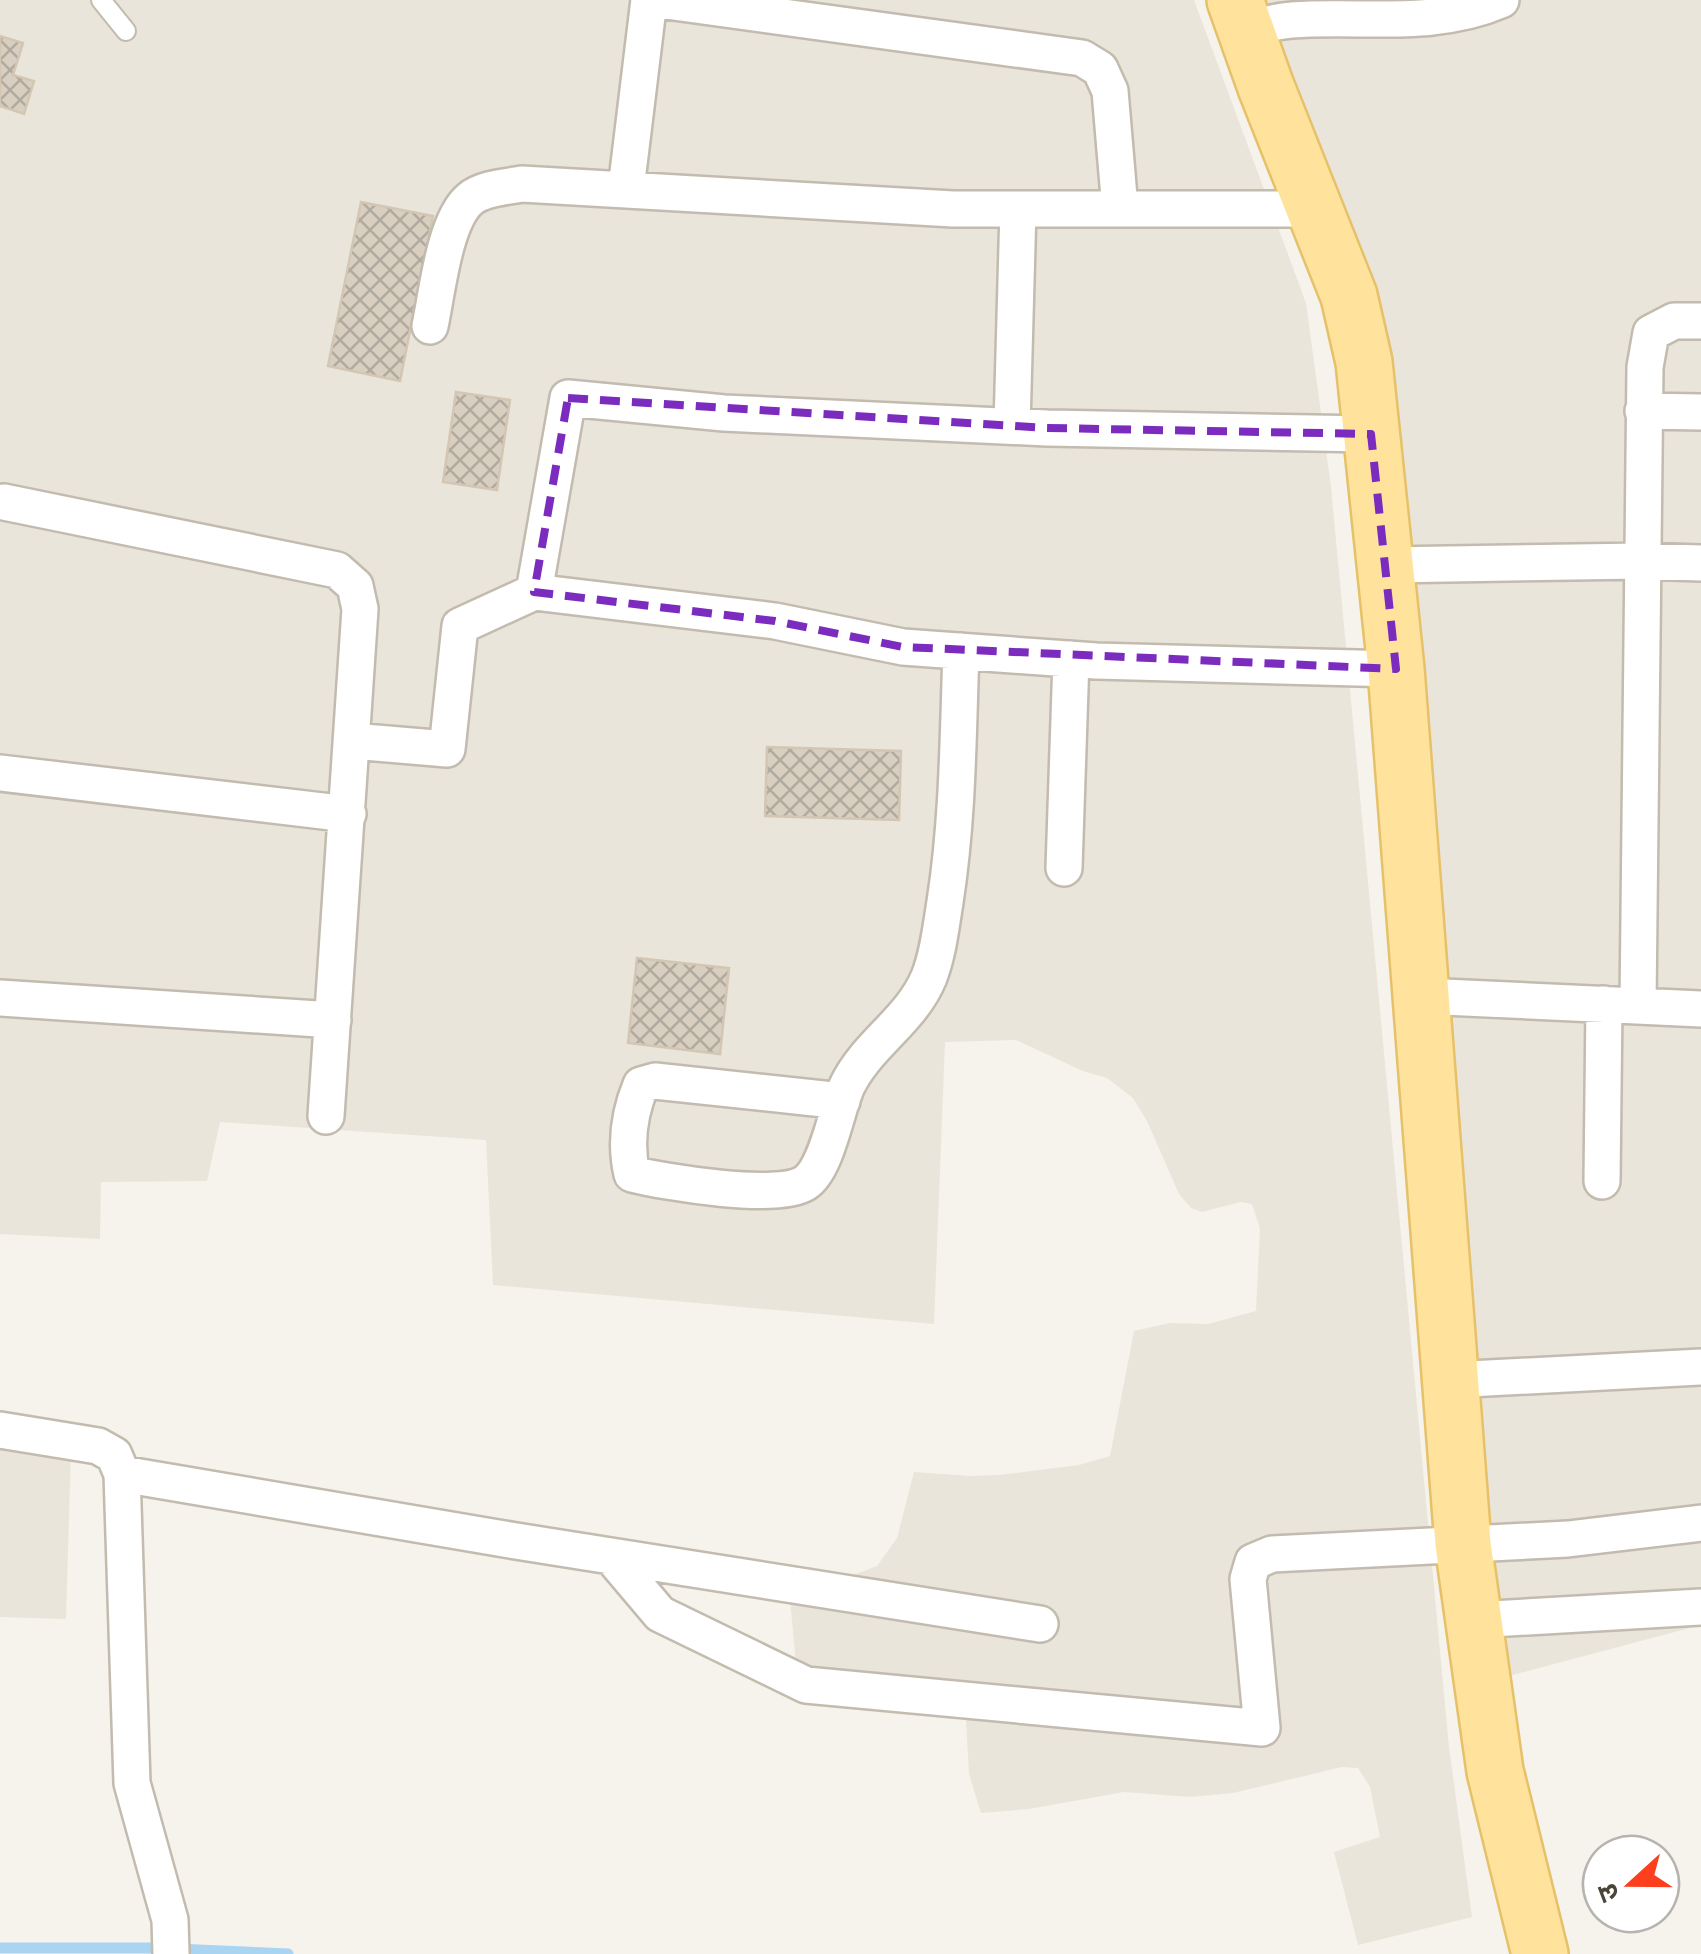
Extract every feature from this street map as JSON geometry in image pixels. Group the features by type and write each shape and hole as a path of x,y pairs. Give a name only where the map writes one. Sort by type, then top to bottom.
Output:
{"main road":[{"path":"1240,14 1349,296 1364,362 1396,669 1463,1544 1496,1771 1540,1954"}],"street":[{"path":"626,189 649,0"},
{"path":"659,0 1082,58 1100,68 1110,90 1120,209"},
{"path":"1240,14 1288,20 1398,21 1448,16 1501,0"},
{"path":"430,326 457,214 471,198 522,184 862,205 1313,209"},
{"path":"1012,426 1018,209"},
{"path":"1602,1181 1621,1005 1641,561 1645,367 1651,333 1674,321 1701,321"},
{"path":"534,592 568,398 724,413 1012,426 1371,434"},
{"path":"1643,411 1701,412"},
{"path":"4,502 336,570 356,586 360,609 326,1116"},
{"path":"1386,565 1641,561 1701,564"},
{"path":"352,741 447,748 460,626 534,592 775,620 903,646 1072,659 1396,669"},
{"path":"842,1101 656,1081 640,1086 627,1150 632,1174 744,1190 788,1190 805,1183 816,1172 842,1101 848,1084 914,1007 930,975 954,843 961,651"},
{"path":"1064,868 1072,659"},
{"path":"0,773 348,814"},
{"path":"1422,996 1701,1009"},
{"path":"0,998 333,1020"},
{"path":"1450,1380 1701,1368"},
{"path":"0,1430 98,1446 114,1454 122,1474 132,1783 171,1937"},
{"path":"122,1474 1040,1624"},
{"path":"611,1556 660,1614 806,1685 1262,1728 1248,1579 1253,1562 1272,1554 1568,1539 1701,1523"},
{"path":"1474,1620 1701,1607"}],"lane":[{"path":"100,0 126,31"}],"highlighted area":[{"path":"568,398 1047,428 1371,434 1396,669 903,647 775,621 534,592"}],"shaded area":[{"path":"0,0 1194,0 1306,303 1331,487 1449,1747 1472,1917 1358,1945 1334,1852 1380,1837 1370,1787 1358,1768 1342,1767 1233,1793 1190,1797 1124,1792 1029,1809 981,1813 969,1774 965,1703 798,1686 790,1599 877,1566 897,1538 914,1472 999,1475 1079,1465 1110,1456 1134,1331 1170,1323 1208,1324 1256,1311 1260,1229 1252,1204 1241,1202 1202,1212 1191,1208 1179,1194 1133,1098 1107,1078 1016,1040 945,1042 934,1324 493,1285 486,1140 220,1122 207,1181 101,1182 100,1239 0,1234"},
{"path":"1253,0 1701,0 1701,1625 1483,1683 1365,300"},
{"path":"0,1441 71,1450 66,1619 0,1617"}],"building":[{"path":"0,36 23,43 13,75 34,81 24,114 0,106"},
{"path":"361,202 433,216 400,381 328,366"},
{"path":"456,392 510,400 497,490 443,482"},
{"path":"767,747 901,751 899,820 765,816"},
{"path":"637,958 729,968 720,1054 628,1043"}],"waterway":[{"path":"0,1948 152,1948 288,1954"}]}
